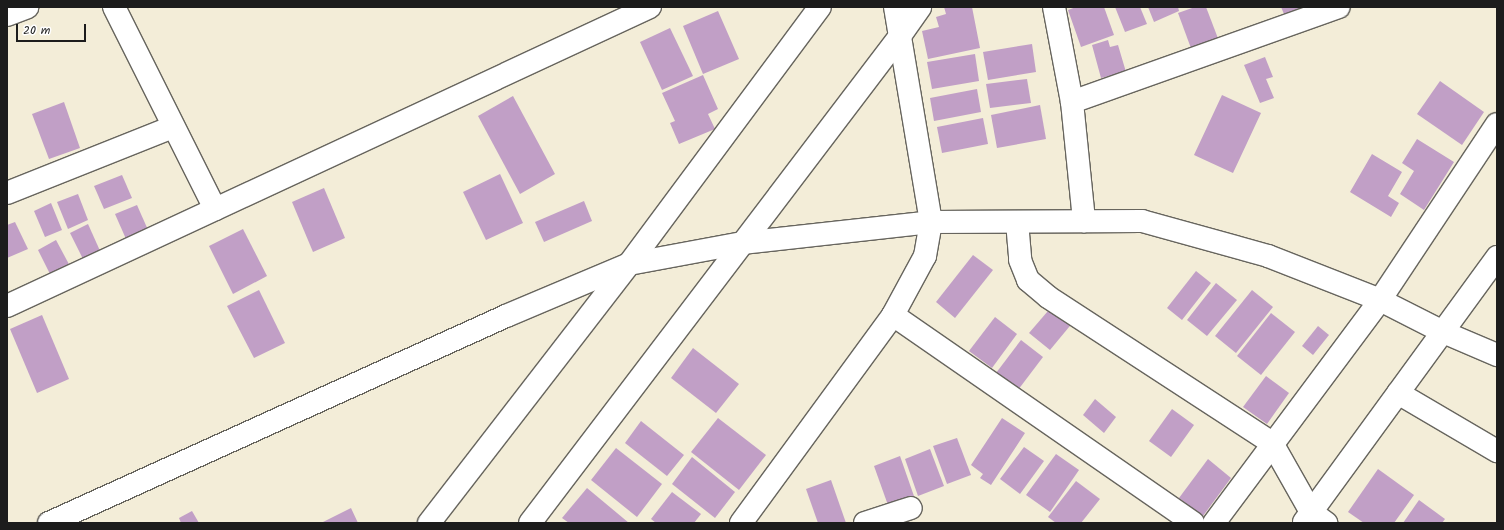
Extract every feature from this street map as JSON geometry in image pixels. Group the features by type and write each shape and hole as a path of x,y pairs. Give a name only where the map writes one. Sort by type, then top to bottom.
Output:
{"street":[{"path":"7,15 28,7"},
{"path":"114,7 215,208"},
{"path":"7,306 650,7"},
{"path":"429,523 629,264 820,7"},
{"path":"741,523 892,315 925,256 930,240 931,222 895,7"},
{"path":"530,523 900,36 920,7"},
{"path":"1054,7 1072,102 1084,221"},
{"path":"1072,102 1339,7"},
{"path":"1214,523 1380,300 1497,124"},
{"path":"7,193 173,127"},
{"path":"49,523 506,316 629,264 742,243 931,222 1142,221 1268,256 1380,300 1443,332 1497,355"},
{"path":"1017,222 1020,260 1028,280 1048,297 1272,444 1313,519 1398,393 1497,257"},
{"path":"892,315 1193,523"},
{"path":"1398,393 1497,451"},
{"path":"865,523 911,508"}],"building":[{"path":"944,7 972,7 980,48 928,59 922,31 939,27 936,17 946,14"},
{"path":"1076,7 1104,7 1114,35 1081,47 1068,10"},
{"path":"1115,7 1140,7 1147,24 1125,32"},
{"path":"1148,7 1178,7 1179,11 1154,22"},
{"path":"1195,7 1206,7 1219,41 1192,51 1178,13"},
{"path":"1281,7 1303,7 1284,14"},
{"path":"718,11 739,59 703,74 683,26"},
{"path":"670,28 693,76 662,90 640,42"},
{"path":"1108,40 1110,47 1118,45 1126,72 1101,78 1092,45"},
{"path":"1032,44 1036,72 988,80 983,52"},
{"path":"975,54 979,81 932,89 927,62"},
{"path":"1265,57 1273,77 1266,79 1274,98 1260,103 1244,65"},
{"path":"703,75 718,109 708,114 715,129 679,144 670,123 675,121 662,93"},
{"path":"1027,79 1031,103 990,108 986,84"},
{"path":"1440,81 1484,112 1462,145 1417,114"},
{"path":"977,89 981,112 934,121 930,98"},
{"path":"1222,95 1261,113 1233,173 1194,155"},
{"path":"513,96 555,174 520,194 478,116"},
{"path":"64,102 80,148 49,159 32,114"},
{"path":"1040,105 1046,139 997,148 991,115"},
{"path":"983,118 988,144 942,153 937,127"},
{"path":"1417,139 1454,162 1424,210 1400,194 1414,171 1402,163"},
{"path":"1372,154 1402,172 1388,196 1399,203 1391,217 1350,192"},
{"path":"500,174 523,223 486,240 463,192"},
{"path":"122,175 132,198 104,209 94,186"},
{"path":"324,188 345,238 313,252 292,202"},
{"path":"78,194 88,220 68,229 57,202"},
{"path":"584,201 592,221 544,242 535,222"},
{"path":"51,203 62,230 45,237 34,211"},
{"path":"137,205 148,230 126,239 115,214"},
{"path":"15,222 28,249 7,258 7,225"},
{"path":"88,224 101,253 84,261 70,233"},
{"path":"243,229 267,276 233,294 209,246"},
{"path":"56,240 71,268 52,278 38,250"},
{"path":"973,255 993,270 955,318 936,302"},
{"path":"1196,271 1211,283 1182,320 1167,308"},
{"path":"1216,283 1237,300 1207,336 1187,320"},
{"path":"259,290 285,343 254,358 227,306"},
{"path":"1252,290 1273,307 1236,353 1215,336"},
{"path":"1054,304 1074,321 1050,350 1029,333"},
{"path":"1271,313 1295,332 1261,375 1237,356"},
{"path":"42,315 69,379 37,393 10,329"},
{"path":"995,317 1017,334 992,368 969,351"},
{"path":"1318,326 1329,335 1313,355 1302,346"},
{"path":"1021,340 1043,357 1018,390 996,373"},
{"path":"693,348 739,384 716,413 671,378"},
{"path":"1266,376 1289,393 1267,424 1243,407"},
{"path":"1095,399 1116,417 1104,433 1083,415"},
{"path":"1172,409 1194,425 1171,457 1149,441"},
{"path":"718,418 766,455 739,490 691,452"},
{"path":"1002,418 1025,433 991,485 980,478 983,474 971,465"},
{"path":"641,421 684,455 667,476 625,443"},
{"path":"957,438 971,475 947,484 933,446"},
{"path":"1024,447 1044,461 1020,494 1000,479"},
{"path":"616,448 662,484 637,517 591,480"},
{"path":"930,449 944,486 918,496 905,459"},
{"path":"1056,454 1079,470 1050,512 1026,495"},
{"path":"900,456 915,499 889,508 874,466"},
{"path":"692,457 735,492 715,518 672,484"},
{"path":"1208,459 1231,478 1203,516 1179,498"},
{"path":"1378,469 1414,495 1394,523 1364,523 1348,512"},
{"path":"831,480 846,523 818,523 806,489"},
{"path":"1076,481 1100,499 1081,523 1056,523 1048,517"},
{"path":"587,488 629,523 569,523 562,518"},
{"path":"672,492 701,514 694,523 656,523 651,519"},
{"path":"1419,500 1445,519 1442,523 1403,523"},
{"path":"351,508 358,523 321,523"},
{"path":"192,511 199,523 181,523 179,518"}]}
